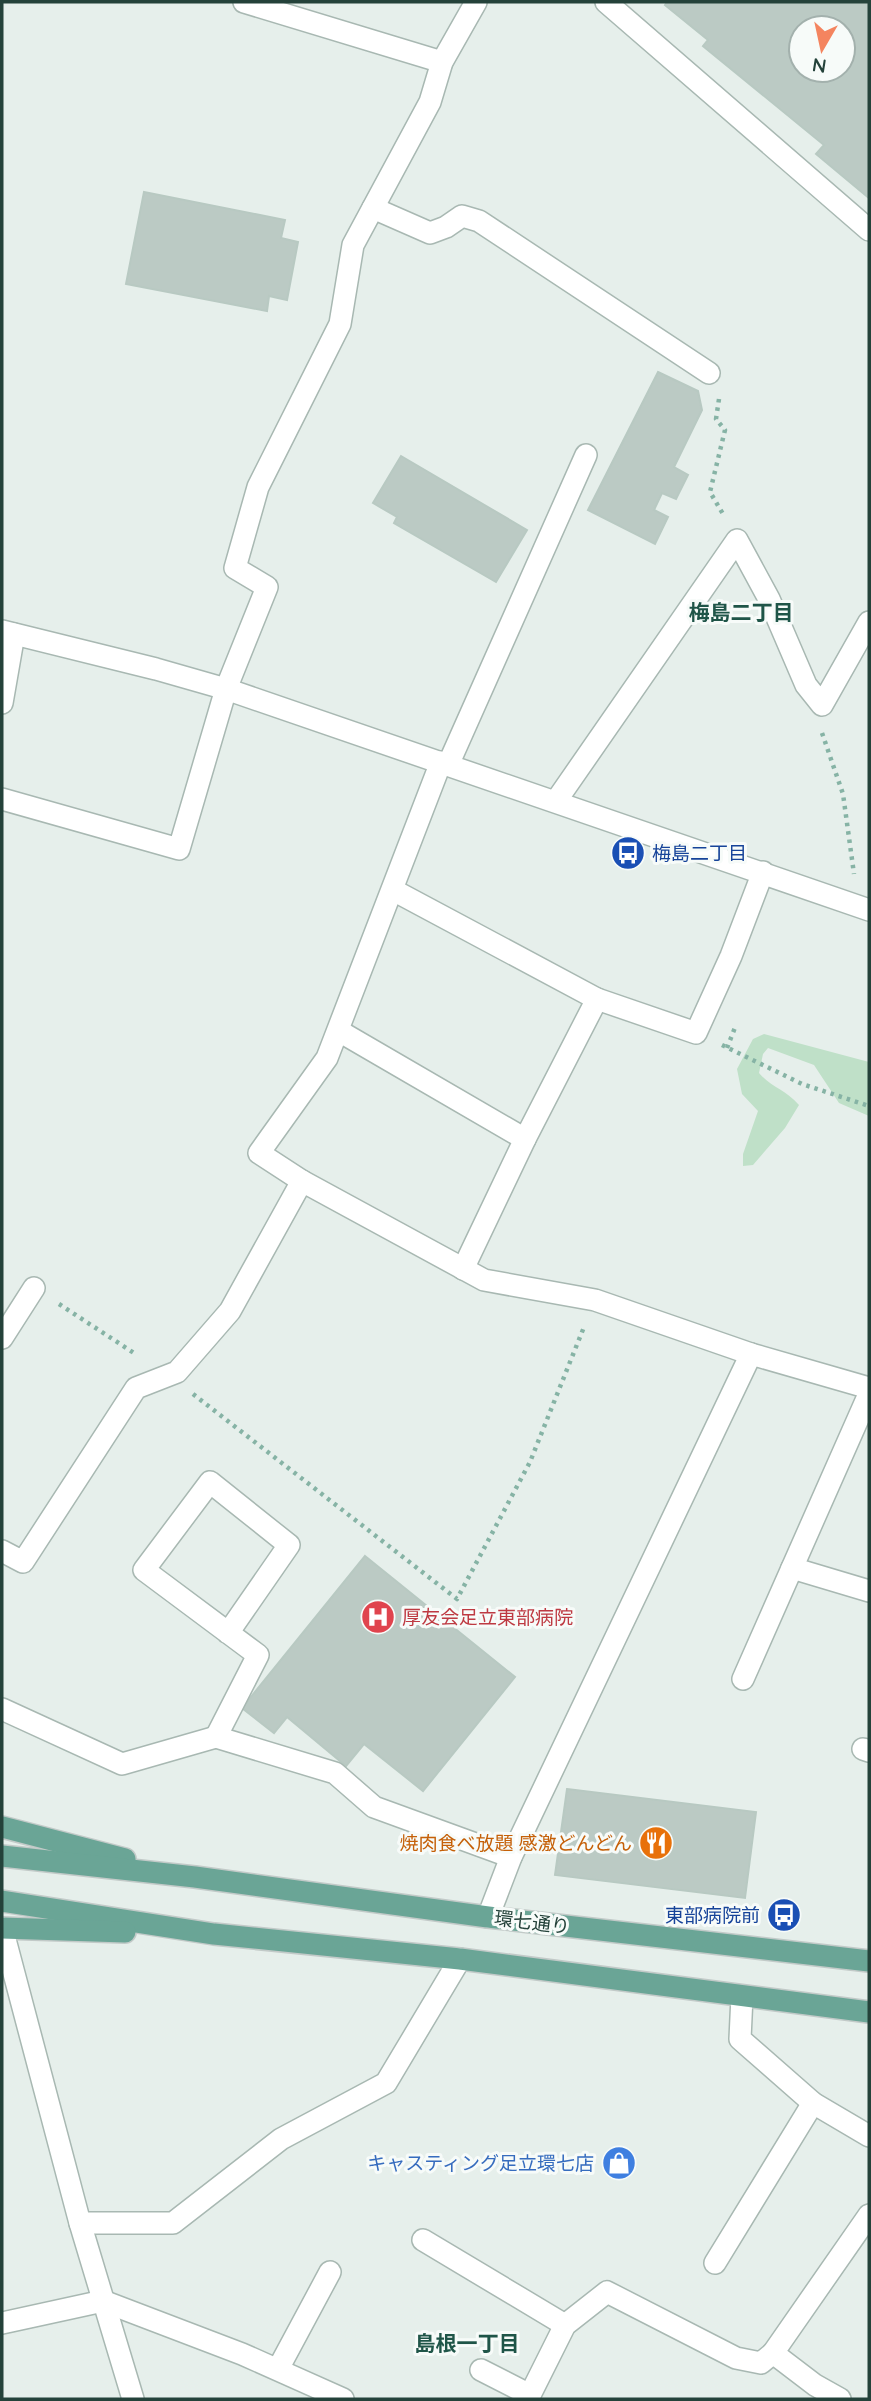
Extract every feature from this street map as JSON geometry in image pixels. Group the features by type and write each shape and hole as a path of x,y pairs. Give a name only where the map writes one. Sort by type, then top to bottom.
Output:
{"main road":[{"name":"環七通り","path":"2,1827 195,1877"},
{"name":"環七通り","path":"2,1856 195,1877 488,1917 869,1961"},
{"path":"2,1901 214,1934 460,1959 869,2012"},
{"path":"2,1928 214,1934"}],"street":[{"path":"244,2 442,62"},
{"path":"2,799 179,849 226,689 267,587 235,568 258,487 340,324 353,245 430,102 442,62 476,2"},
{"path":"606,2 869,230"},
{"path":"373,208 430,233 446,227 462,216 479,221 709,373"},
{"path":"586,455 445,763 327,1058 259,1153 302,1181 484,1280 595,1300 751,1354 869,1388"},
{"path":"556,801 737,540 769,598 806,685 822,705 869,622"},
{"path":"2,703 8,633 226,689 864,908"},
{"path":"393,890 597,999 696,1033 731,956 763,872"},
{"path":"463,1269 525,1139 597,999"},
{"path":"339,1031 525,1139"},
{"path":"2,1551 23,1562 136,1388 177,1372 230,1311 302,1181"},
{"path":"2,1338 34,1288"},
{"path":"488,1917 511,1857 751,1354"},
{"path":"743,1679 869,1394"},
{"path":"216,1737 258,1655 228,1633 144,1570 210,1482 289,1545 228,1633"},
{"path":"792,1568 869,1591"},
{"path":"2,1709 122,1764 216,1737 335,1773 374,1807 511,1857"},
{"path":"2,1928 80,2223 133,2399"},
{"path":"80,2223 173,2223 281,2139 386,2083 460,1959"},
{"path":"742,1996 740,2039 813,2103 869,2136"},
{"path":"715,2263 813,2103"},
{"path":"481,2370 529,2397 565,2325 607,2292 736,2358 761,2363 773,2353 869,2216"},
{"path":"423,2240 565,2325"},
{"path":"278,2369 330,2272"},
{"path":"2,2323 103,2301 278,2369 343,2399"},
{"path":"773,2353 815,2385 839,2399"}],"path":[{"path":"709,373 722,382 716,419 725,430 710,492 737,540"},
{"path":"822,705 817,721 843,793 864,908"},
{"path":"696,1033 802,1084 869,1106"},
{"path":"34,1288 169,1375 457,1599 530,1462 595,1300"}],"green space":[{"path":"764,1034 869,1062 869,1116 839,1103 814,1065 768,1048 763,1054 759,1073 799,1105 785,1128 753,1165 743,1166 743,1154 758,1111 742,1094 737,1069 753,1039"}],"building":[{"path":"667,2 869,2 869,198 816,154 824,145 703,46 708,40 665,5"},
{"path":"144,192 285,220 281,238 298,242 287,300 269,296 267,311 126,284"},
{"path":"658,372 698,391 702,410 674,467 688,475 676,499 662,493 654,510 668,517 655,544 588,510"},
{"path":"401,456 527,530 496,582 394,523 397,517 373,503"},
{"name":"厚友会足立東部病院","path":"365,1556 515,1677 423,1791 364,1744 346,1766 287,1717 274,1733 242,1708"},
{"name":"焼肉食べ放題 感激どんどん","path":"567,1789 756,1812 745,1898 555,1875"}],"place":[{"name":"梅島二丁目","path":"628,853"},
{"name":"厚友会足立東部病院","path":"378,1617"},
{"name":"焼肉食べ放題 感激どんどん","path":"656,1843"},
{"name":"東部病院前","path":"784,1915"},
{"name":"キャスティング足立環七店","path":"619,2163"}],"district":[{"name":"梅島二丁目","path":"741,612"},
{"name":"島根一丁目","path":"467,2343"}]}
